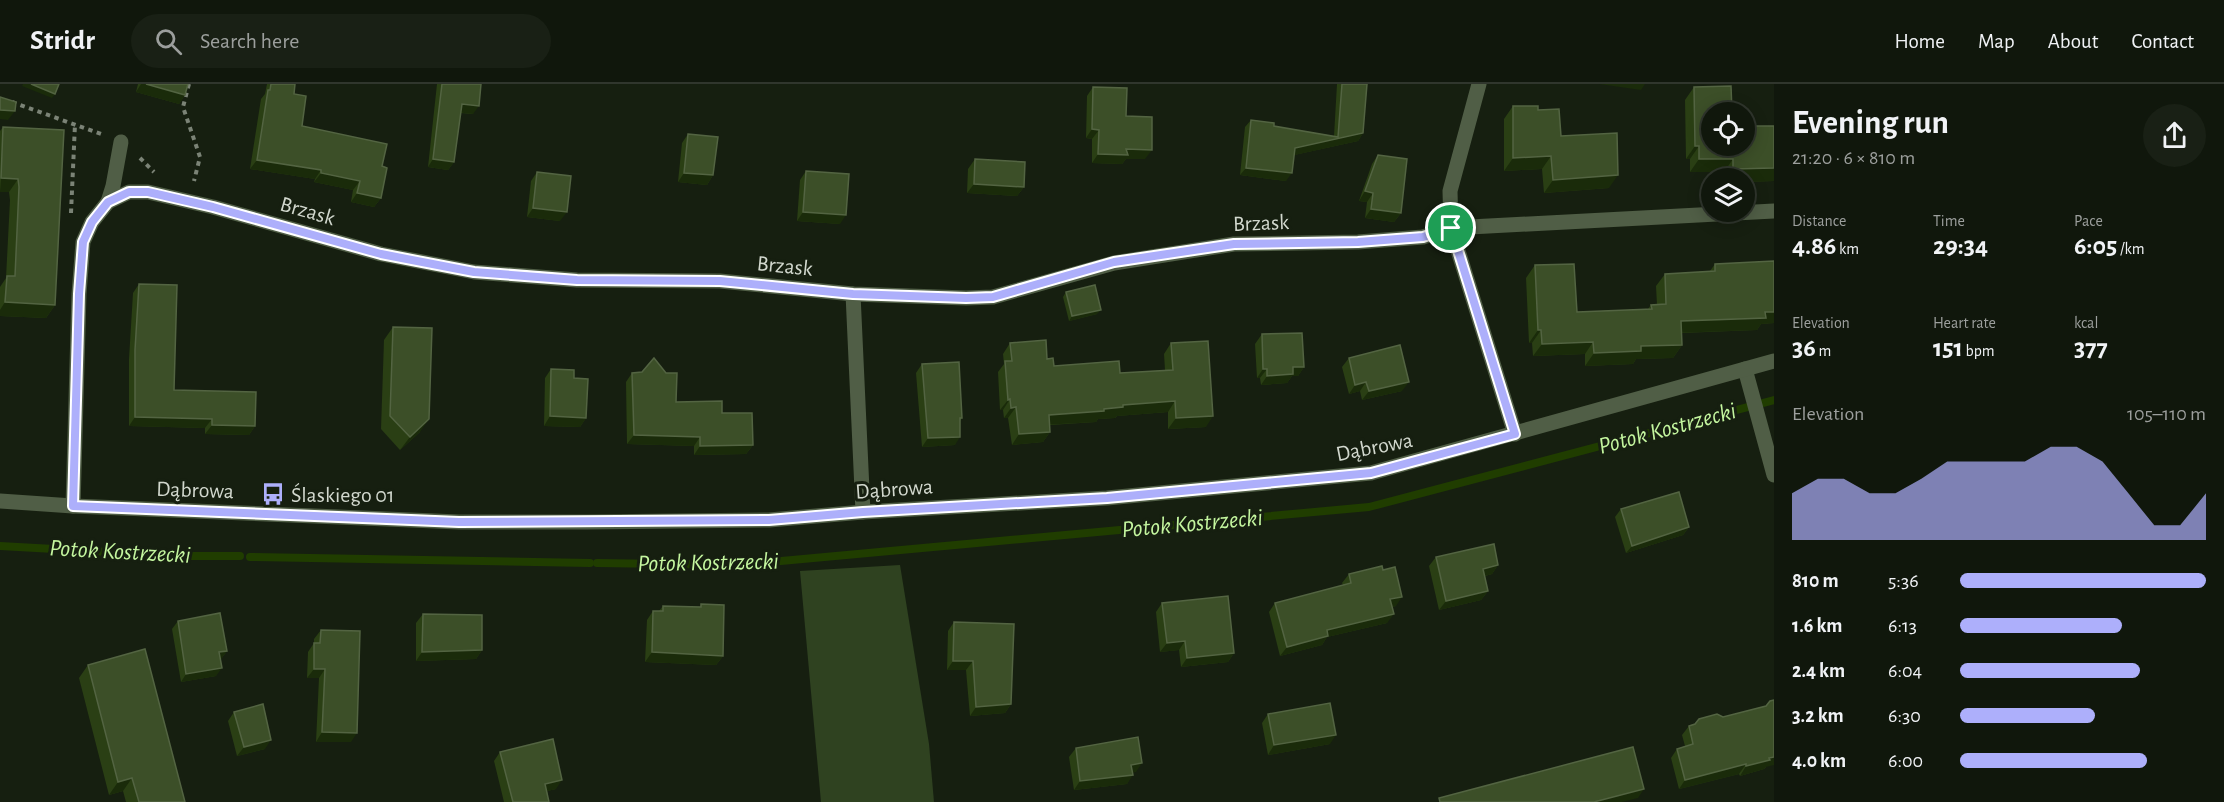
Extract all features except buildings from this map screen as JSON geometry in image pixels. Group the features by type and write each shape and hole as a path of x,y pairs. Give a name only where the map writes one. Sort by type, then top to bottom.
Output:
{"street":[{"path":"1479,84 1450,192 1451,228 1515,434"},
{"path":"73,506 79,294 83,242 92,222 108,202 121,142"},
{"name":"Brzask","path":"108,202 129,192 148,192 213,207 381,254 474,272 577,280 720,281 853,294 966,298 993,297 1114,262 1234,244 1358,242 1423,237 1451,228 1774,211"},
{"path":"853,294 863,512"},
{"name":"Dąbrowa","path":"0,501 459,522 769,520 863,512 1119,497 1371,473 1774,361"},
{"path":"1745,369 1774,475"}],"path":[{"path":"189,84 183,107 200,157 192,190"},
{"path":"10,102 121,142 160,178"},
{"path":"71,219 75,124"}],"green space":[{"path":"900,565 929,744 934,802 821,802 800,571"}],"waterway":[{"name":"Potok Kostrzecki","path":"597,563 737,565 1369,507 1774,400"},
{"name":"Potok Kostrzecki","path":"0,546 180,556 240,556"},
{"name":"Potok Kostrzecki","path":"250,557 590,563"}],"place":[{"name":"Ślaskiego 01","path":"273,494"}],"route":[{"path":"129,192 148,192 213,207 381,254 474,272 577,280 720,281 853,294 966,298 993,297 1114,262 1234,244 1358,242 1423,237 1451,228 1515,434 1371,473 1107,498 863,512 769,520 459,522 73,506 79,294 83,242 92,222 108,202 129,192"}]}
